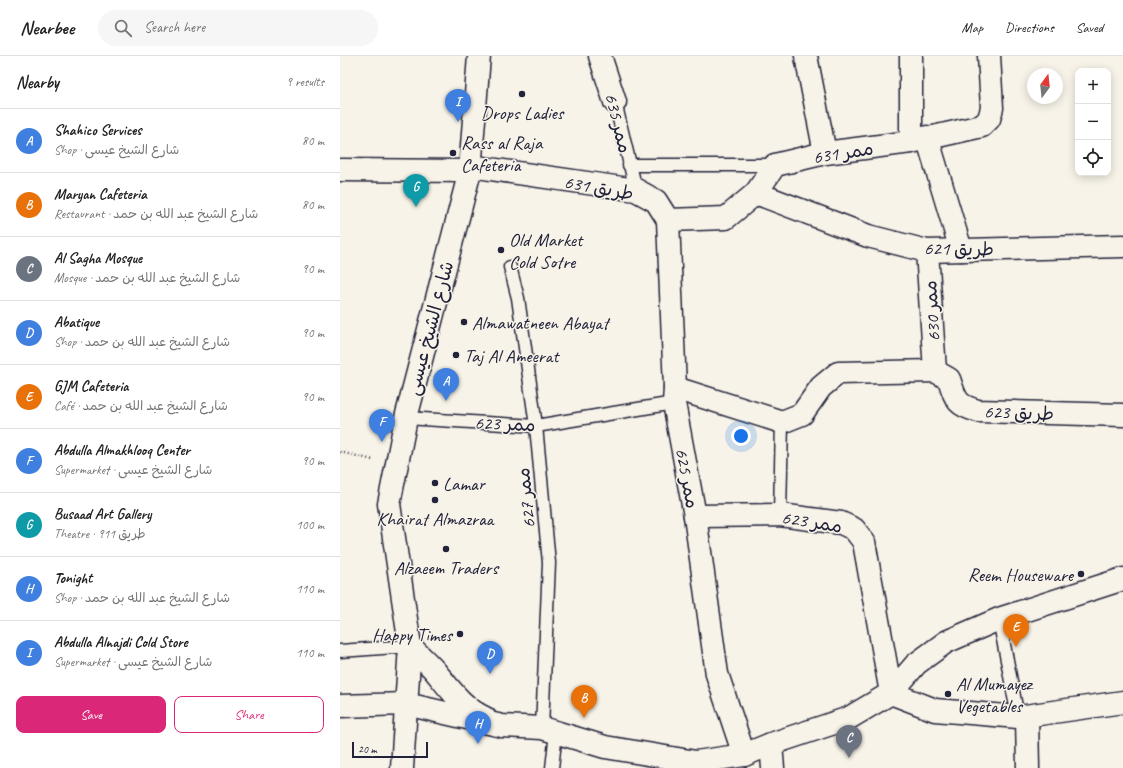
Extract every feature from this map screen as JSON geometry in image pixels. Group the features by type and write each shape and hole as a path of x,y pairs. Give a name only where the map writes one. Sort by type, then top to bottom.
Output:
{"street":[{"name":"شارع الشيخ عيسى","path":"402,768 410,646 389,504 406,418 470,169 478,56"},
{"name":"ممر 635","path":"600,56 615,102"},
{"path":"806,56 826,153"},
{"path":"911,56 919,140 961,250"},
{"name":"ممر 631","path":"774,165 826,153 919,140 982,126 989,119 992,108 989,56"},
{"path":"668,220 726,218 756,193 774,165"},
{"name":"طريق 631","path":"340,170 470,169 636,190 656,201"},
{"name":"طريق 621","path":"756,193 868,236 927,251 1123,246"},
{"name":"ممر 625","path":"656,201 668,220 675,395 695,516 717,674 744,754"},
{"name":"ممر 630","path":"927,251 935,372"},
{"path":"782,422 802,414 820,387 838,372 935,372"},
{"name":"طريق 623","path":"935,372 948,379 954,395 963,407 978,411 1123,414"},
{"name":"ممر 623","path":"675,395 782,422"},
{"name":"ممر 623","path":"695,516 780,515 841,522 854,530 864,542 891,693"},
{"path":"340,706 406,704 502,726 549,730 605,747 696,762 744,754 849,718 891,693 916,664 946,642 999,619 1123,579"},
{"path":"410,646 434,670 453,694 476,714 502,726"},
{"path":"891,693 935,710 1023,717 1123,702"},
{"path":"1023,717 1028,768"},
{"path":"771,744 773,768"}],"lane":[{"name":"ممر 635","path":"615,102 636,190"},
{"name":"ممر 631","path":"629,165 774,165"},
{"name":"ممر 627","path":"510,267 518,298 536,426 549,563 549,730 552,768"},
{"name":"ممر 623","path":"406,418 536,426 675,395"},
{"path":"780,515 782,422"},
{"path":"999,619 1023,717"},
{"path":"340,651 410,646"}],"path":[{"path":"340,452 396,467"}],"place":[{"name":"Drops Ladies","path":"522,94"},
{"name":"Abdulla Alnajdi Cold Store","path":"458,122"},
{"name":"Rass al Raja Cafeteria","path":"453,153"},
{"name":"Busaad Art Gallery","path":"416,207"},
{"name":"Old Market Cold Sotre","path":"501,250"},
{"name":"Almawatneen Abayat","path":"464,322"},
{"name":"Taj Al Ameerat","path":"456,355"},
{"name":"Shahico Services","path":"446,401"},
{"name":"Abdulla Almakhlooq Center","path":"382,442"},
{"name":"Lamar","path":"435,483"},
{"name":"Khairat Almazraa","path":"435,500"},
{"name":"Alzaeem Traders","path":"446,549"},
{"name":"Reem Houseware","path":"1081,574"},
{"name":"Happy Times","path":"460,634"},
{"name":"GJM Cafeteria","path":"1016,647"},
{"name":"Abatique","path":"490,674"},
{"name":"Al Mumayez Vegetables","path":"948,694"},
{"name":"Maryan Cafeteria","path":"584,718"},
{"name":"Tonight","path":"478,744"},
{"name":"Al Sagha Mosque","path":"849,758"}]}
